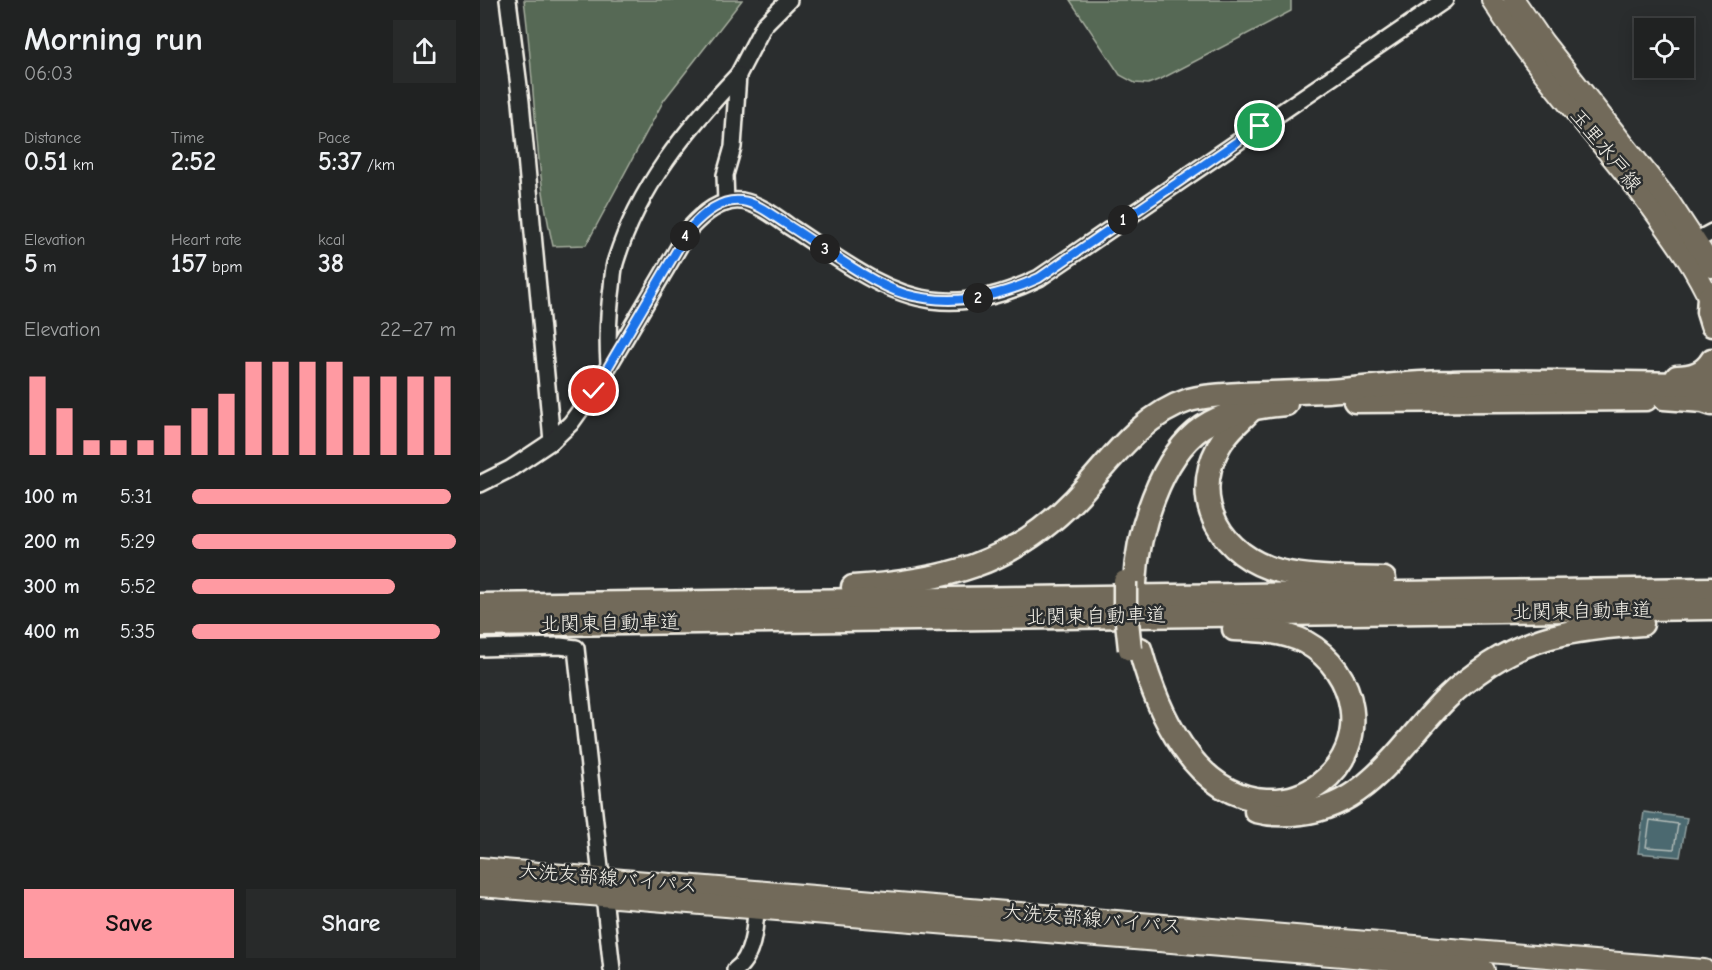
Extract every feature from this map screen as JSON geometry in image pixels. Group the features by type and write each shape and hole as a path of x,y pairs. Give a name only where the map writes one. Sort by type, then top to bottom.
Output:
{"highway":[{"path":"1710,301 1708,312 1712,325"},
{"path":"1634,383 1687,377 1702,371 1712,360"},
{"path":"1712,384 1453,382 1382,385 1245,402 1201,428 1176,457 1158,489 1144,527 1130,583 1136,618 1135,649 1141,690 1161,733 1175,753 1202,783 1232,804 1260,812 1291,814 1306,813 1330,806 1367,784 1384,769 1447,698 1469,679 1512,652 1559,634 1583,629 1712,619"},
{"path":"591,604 877,585 941,576 968,569 991,560 1036,534 1074,501 1132,436 1156,417 1189,400 1217,394 1245,402 1273,405 1327,401 1664,399 1703,401 1712,404"},
{"path":"1664,399 1712,394"},
{"path":"1245,402 1218,446 1208,477 1208,493 1215,522 1222,535 1245,557 1261,565 1279,571 1346,578 1446,582 1596,581 1652,590"},
{"name":"北関東自動車道","path":"480,605 1712,589"},
{"name":"北関東自動車道","path":"480,625 1712,608"},
{"path":"963,618 1262,630 1303,641 1330,661 1341,675 1348,690 1353,722 1344,754 1322,783 1294,797 1257,800 1239,795 1224,787 1198,765 1171,730 1135,649"}],"main road":[{"name":"玉里水戸線","path":"1492,0 1528,52 1659,218 1684,253 1710,301"},
{"name":"玉里水戸線","path":"1514,0 1543,42 1664,195 1704,236 1712,267"},
{"name":"大洗友部線バイパス","path":"480,868 756,909 1343,956 1487,964 1704,970"},
{"name":"大洗友部線バイパス","path":"480,886 602,887 1487,964"}],"street":[{"path":"508,0 520,102 552,441"},
{"path":"609,364 606,331 615,261 637,211 656,173 671,150 698,117 738,75 764,25 789,0"},
{"path":"480,484 510,469 552,441 571,423 594,391 690,228 705,212 726,203 741,201 764,210 871,278 903,293 932,300 961,301 1013,290 1039,278 1445,0"},
{"path":"726,203 725,175 733,147 738,75"},
{"path":"480,648 560,646 576,648 612,970"},
{"path":"735,970 748,954 755,929 756,909"}],"green space":[{"path":"524,0 742,0 664,100 586,245 553,246 538,154"},
{"path":"1070,0 1291,0 1291,11 1148,84 1135,83 1120,75"}],"water":[{"path":"1644,812 1687,818 1680,857 1638,853"}],"route":[{"path":"594,391 690,228 705,212 726,203 741,201 764,210 871,278 903,293 932,300 961,301 1013,290 1039,278 1260,126"}]}
